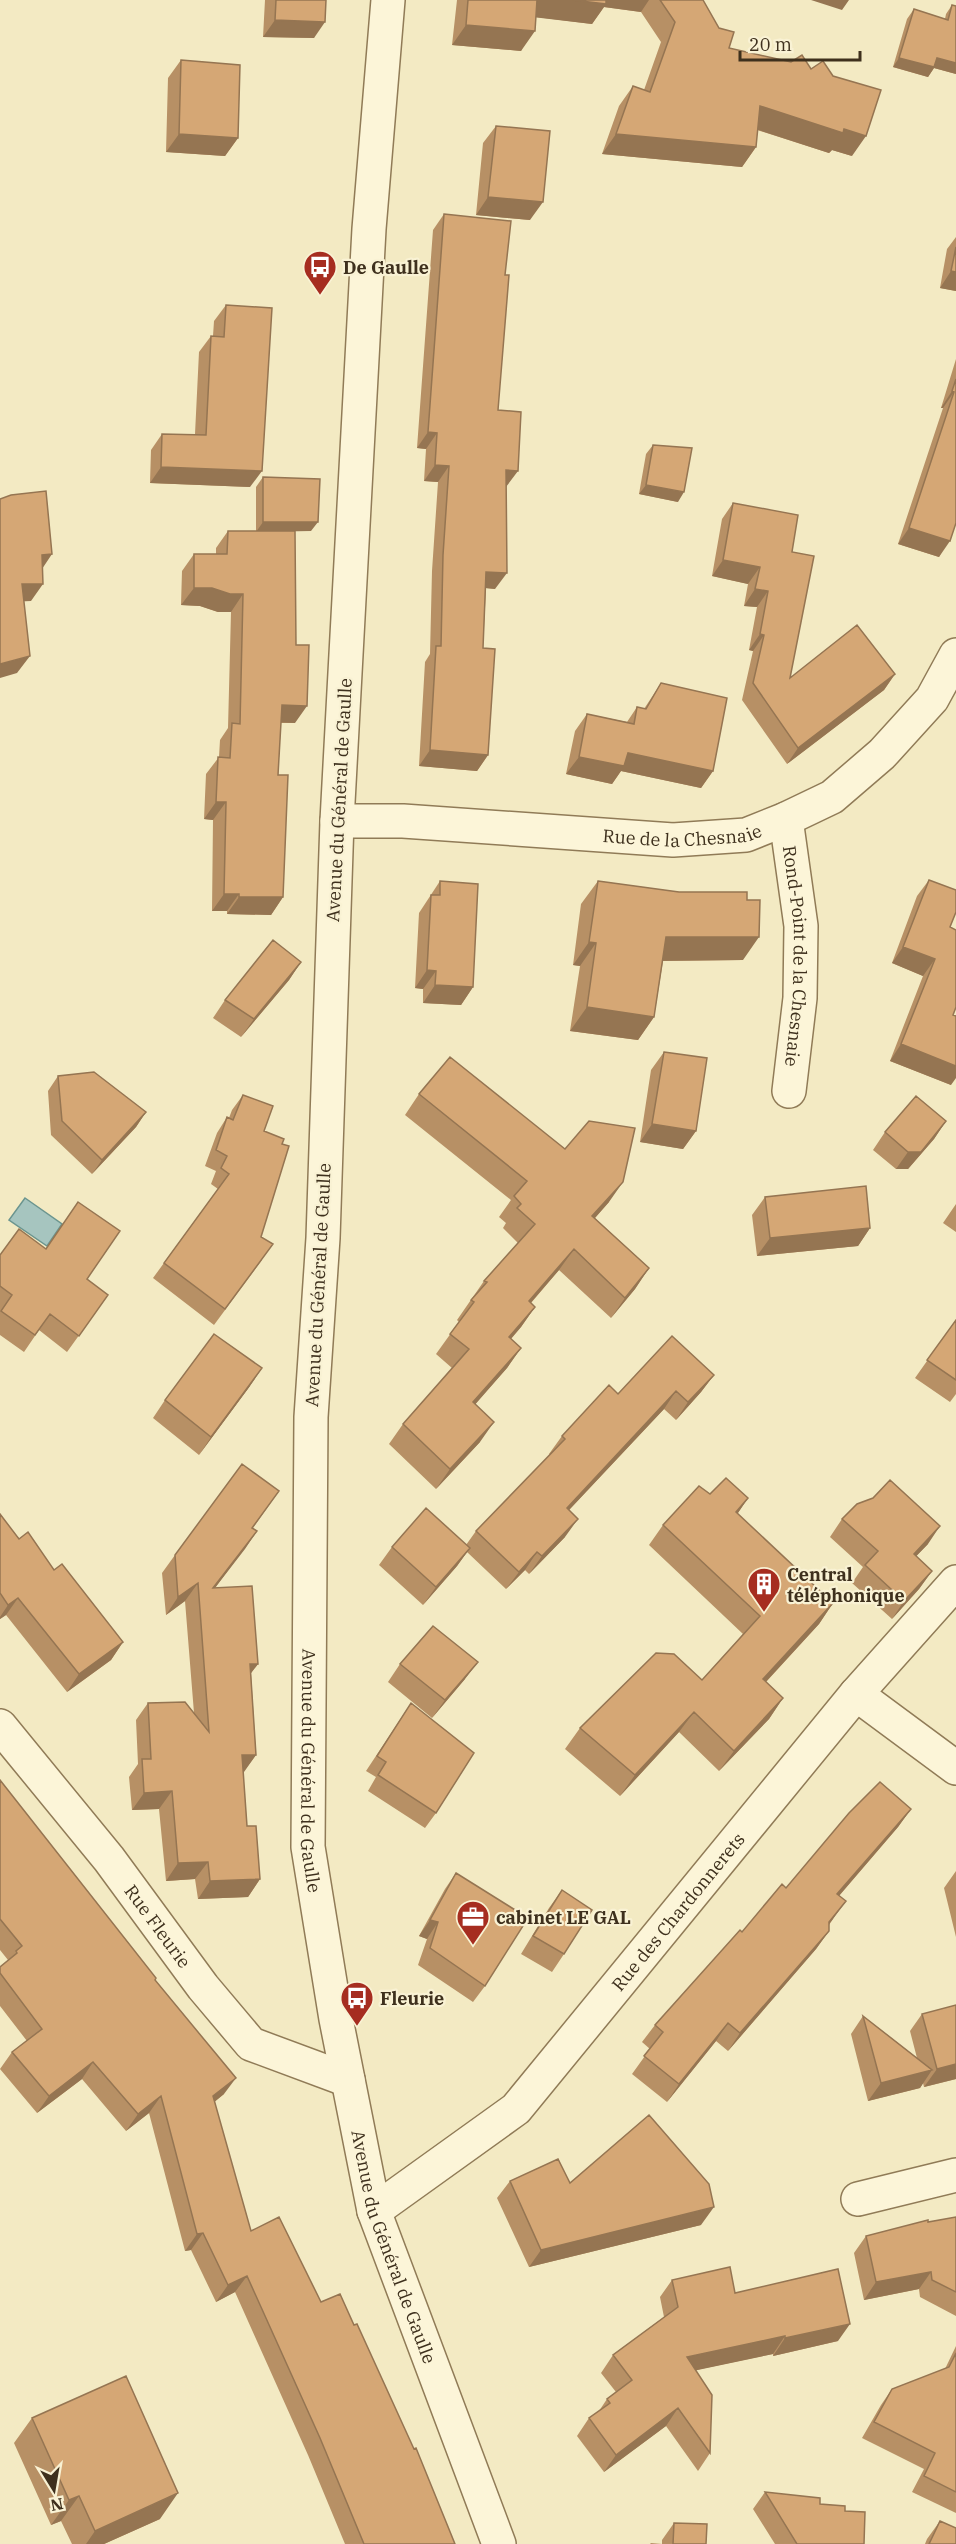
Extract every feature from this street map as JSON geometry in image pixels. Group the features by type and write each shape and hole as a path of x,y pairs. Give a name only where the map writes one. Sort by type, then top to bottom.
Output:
{"street":[{"name":"Avenue du Général de Gaulle","path":"388,0 369,229 337,821 323,1238 311,1417 308,1847 348,2080 374,2211 499,2544"},
{"name":"Rue de la Chesnaie","path":"337,821 403,821 673,840 746,835 831,797 882,754 932,699 956,655"},
{"name":"Rond-Point de la Chesnaie","path":"786,819 801,926 800,998 789,1091"},
{"name":"Rue des Chardonnerets","path":"374,2211 516,2109 856,1694 956,1582"},
{"path":"856,1694 956,1768"},
{"name":"Rue Fleurie","path":"0,1726 110,1858 202,1987 251,2044 348,2080"},
{"path":"858,2199 956,2175"}],"water":[{"path":"25,1198 62,1224 47,1246 9,1220"}],"building":[{"path":"276,0 326,0 325,22 275,20"},
{"path":"468,0 537,0 535,31 466,25"},
{"path":"573,0 606,0 606,4"},
{"path":"660,0 703,0 719,28 734,32 729,48 791,62 802,55 811,69 823,61 833,76 881,90 866,136 844,129 843,133 760,106 756,147 616,134 633,86 650,92 675,22"},
{"path":"952,5 956,6 956,63 937,58 934,67 899,58 914,9 948,20"},
{"path":"181,60 240,65 238,138 179,134"},
{"path":"496,126 550,131 543,202 488,197"},
{"path":"444,214 511,221 505,275 509,275 498,410 521,412 518,471 506,470 507,573 486,572 483,648 495,649 488,755 430,750 436,646 441,646 443,555 449,466 435,465 437,433 428,432"},
{"path":"956,247 956,272 951,271"},
{"path":"226,305 272,308 262,471 161,467 162,434 206,435 211,336 224,337"},
{"path":"956,379 956,523 950,541 909,528 954,392 952,391"},
{"path":"653,445 692,448 684,492 646,485"},
{"path":"263,477 320,479 318,522 263,522"},
{"path":"46,491 52,554 42,555 43,584 22,584 30,656 0,664 0,499 11,495"},
{"path":"733,503 798,515 792,552 814,556 790,678 857,625 895,674 798,748 753,683 764,635 760,634 768,591 755,589 760,567 723,560"},
{"path":"228,531 295,531 296,645 309,645 307,706 282,705 278,775 288,775 283,897 239,897 239,894 224,894 226,802 216,802 218,757 230,758 232,723 240,724 243,594 230,594 212,588 194,588 194,554 227,554"},
{"path":"661,683 727,698 713,771 628,753 624,766 579,757 587,714 634,724 637,707 646,709"},
{"path":"929,880 956,890 956,912 950,927 956,930 956,1007 953,1015 956,1016 956,1066 901,1044 935,959 903,947"},
{"path":"440,881 478,884 473,987 435,985 436,971 427,970 431,895 440,895"},
{"path":"598,881 679,892 747,892 747,900 760,900 759,937 666,937 654,1017 587,1007 596,943 589,942"},
{"path":"273,940 301,962 254,1019 225,1000"},
{"path":"664,1052 707,1058 696,1131 652,1124"},
{"path":"450,1057 565,1149 589,1121 635,1128 623,1182 592,1216 649,1268 625,1298 574,1249 529,1301 535,1307 509,1337 521,1348 473,1402 494,1422 450,1469 403,1424 469,1349 450,1334 474,1302 471,1300 487,1282 484,1281 535,1224 517,1208 521,1204 514,1196 527,1181 419,1094"},
{"path":"94,1072 146,1112 102,1160 62,1121 58,1076"},
{"path":"243,1095 273,1106 264,1131 284,1139 282,1144 289,1146 261,1237 273,1244 225,1309 164,1263 229,1174 221,1168 227,1156 216,1150 227,1117 233,1120"},
{"path":"916,1096 946,1121 921,1152 908,1152 885,1132"},
{"path":"866,1186 870,1228 770,1238 765,1197"},
{"path":"78,1202 120,1231 87,1279 108,1295 79,1336 50,1314 35,1335 1,1311 12,1295 0,1286 0,1255 19,1229 46,1249"},
{"path":"956,1320 956,1380 927,1360"},
{"path":"214,1334 262,1368 211,1437 165,1400"},
{"path":"672,1336 714,1375 688,1402 676,1391 567,1508 578,1519 542,1556 537,1552 519,1572 476,1531 565,1439 562,1436 609,1385 618,1394"},
{"path":"242,1464 279,1491 252,1528 257,1531 213,1588 252,1586 258,1664 250,1664 256,1755 242,1755 247,1826 256,1826 260,1879 210,1881 208,1862 178,1863 172,1791 144,1793 142,1759 151,1759 148,1703 185,1702 209,1732 198,1583 178,1597 175,1555"},
{"path":"726,1478 748,1498 736,1512 833,1603 763,1679 783,1698 734,1751 694,1712 635,1775 580,1728 656,1653 674,1654 702,1680 760,1616 663,1525 699,1486 710,1494"},
{"path":"890,1480 940,1526 914,1554 932,1571 904,1601 865,1565 878,1551 842,1519 857,1504 873,1498"},
{"path":"426,1508 470,1548 436,1587 392,1547"},
{"path":"0,1514 19,1539 28,1532 54,1570 62,1564 123,1642 79,1674 18,1598 8,1605 0,1593"},
{"path":"433,1626 478,1662 445,1700 400,1664"},
{"path":"411,1703 474,1753 436,1813 378,1775 386,1762 377,1756"},
{"path":"0,1780 156,1978 155,1980 236,2078 213,2096 251,2231 279,2217 321,2302 340,2294 354,2325 357,2324 414,2449 416,2448 455,2544 364,2544 320,2438 247,2276 228,2285 203,2233 197,2234 161,2096 138,2114 93,2062 49,2096 12,2052 42,2029 0,1973 0,1967 22,1946 0,1919"},
{"path":"880,1782 911,1809 837,1894 846,1901 829,1922 829,1931 740,2033 728,2023 679,2084 644,2056 663,2032 655,2025 740,1930 742,1932 782,1884 786,1888 849,1813"},
{"name":"cabinet LE GAL","path":"456,1873 528,1918 485,1986 430,1948 438,1922 430,1920"},
{"path":"562,1890 592,1910 564,1954 533,1936"},
{"path":"956,2005 956,2064 937,2069 922,2014"},
{"path":"863,2016 932,2070 881,2083"},
{"path":"649,2115 709,2184 714,2207 541,2250 510,2181 558,2159 570,2183"},
{"path":"956,2217 956,2292 932,2280 931,2272 876,2282 866,2236 928,2220 928,2222"},
{"path":"730,2267 735,2293 838,2269 850,2324 687,2357 712,2395 710,2453 678,2408 616,2455 589,2418 610,2403 607,2399 632,2380 613,2355 678,2307 672,2280"},
{"path":"956,2353 956,2492 924,2476 935,2453 874,2422 892,2389 949,2367"},
{"path":"126,2376 178,2493 95,2531 79,2496 69,2500 32,2418"},
{"path":"765,2492 820,2498 820,2504 845,2506 845,2511 865,2512 864,2544 797,2544"},
{"path":"940,2521 956,2528 956,2544 929,2544"},
{"path":"674,2523 707,2524 706,2544 673,2544"}],"place":[{"name":"De Gaulle","path":"320,296"},
{"name":"Central téléphonique","path":"764,1613"},
{"name":"cabinet LE GAL","path":"473,1946"},
{"name":"Fleurie","path":"357,2027"}]}
